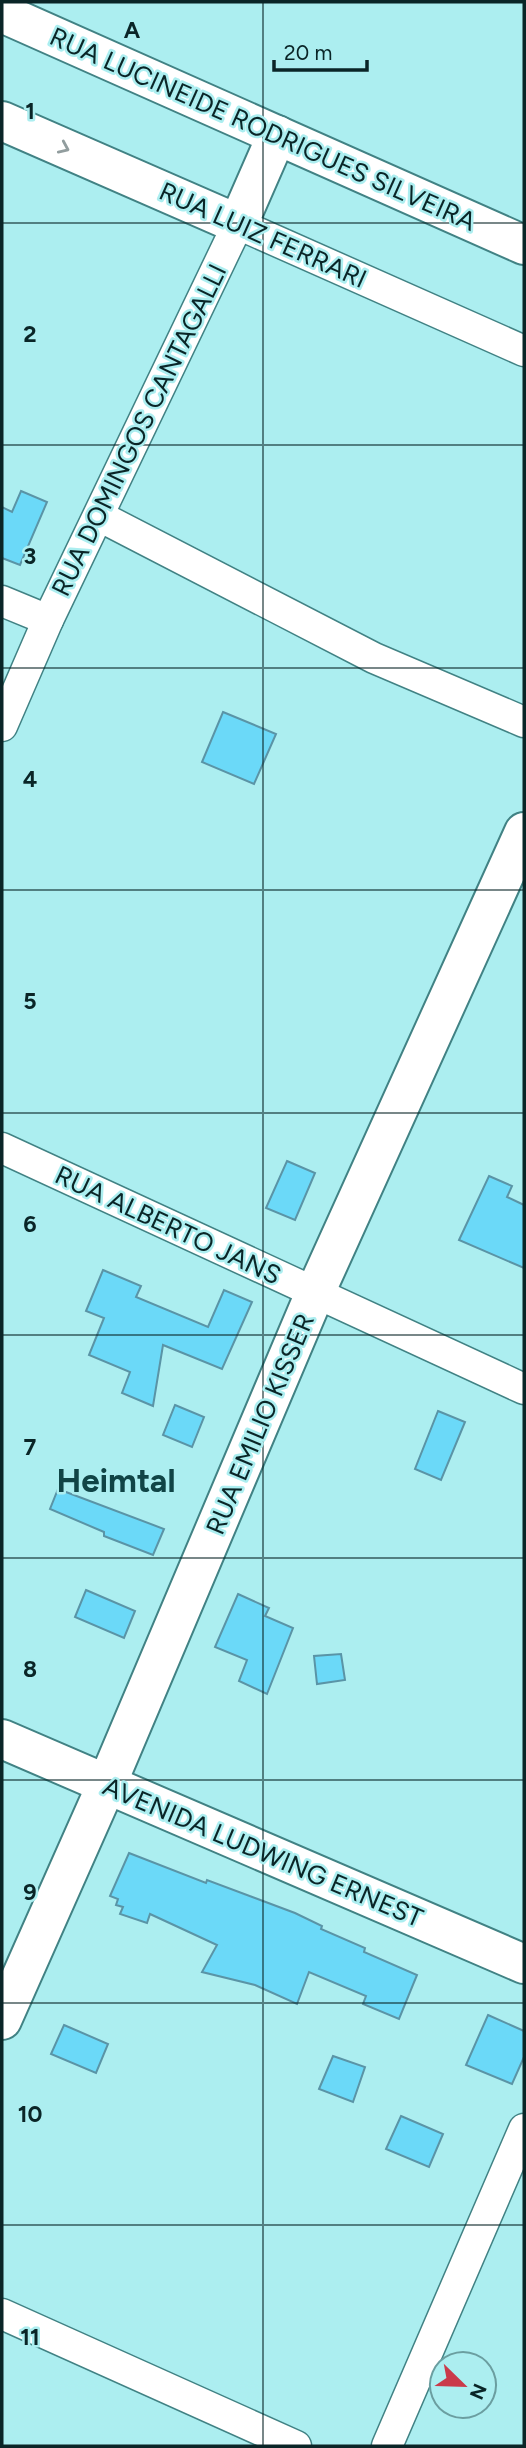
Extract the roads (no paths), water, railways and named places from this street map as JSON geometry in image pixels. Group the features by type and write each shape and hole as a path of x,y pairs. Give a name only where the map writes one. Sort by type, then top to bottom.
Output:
{"main road":[{"name":"RUA LUCINEIDE RODRIGUES SILVEIRA","path":"2,13 524,245"},
{"name":"RUA LUIZ FERRARI","path":"2,121 239,224"},
{"name":"RUA DOMINGOS CANTAGALLI","path":"239,224 277,135"},
{"name":"RUA EMILIO KISSER","path":"2,2020 106,1786 315,1293 524,832"},
{"name":"AVENIDA LUDWING ERNEST","path":"2,1739 524,1964"}],"street":[{"name":"RUA LUIZ FERRARI","path":"239,224 524,351"},
{"name":"RUA DOMINGOS CANTAGALLI","path":"2,726 48,620 239,224"},
{"path":"99,516 374,658 524,722"},
{"path":"2,601 48,620"},
{"name":"RUA ALBERTO JANS","path":"2,1148 524,1389"},
{"path":"387,2446 524,2130"},
{"path":"2,2314 296,2446"}],"district":[{"name":"Heimtal","path":"116,1480"}]}
